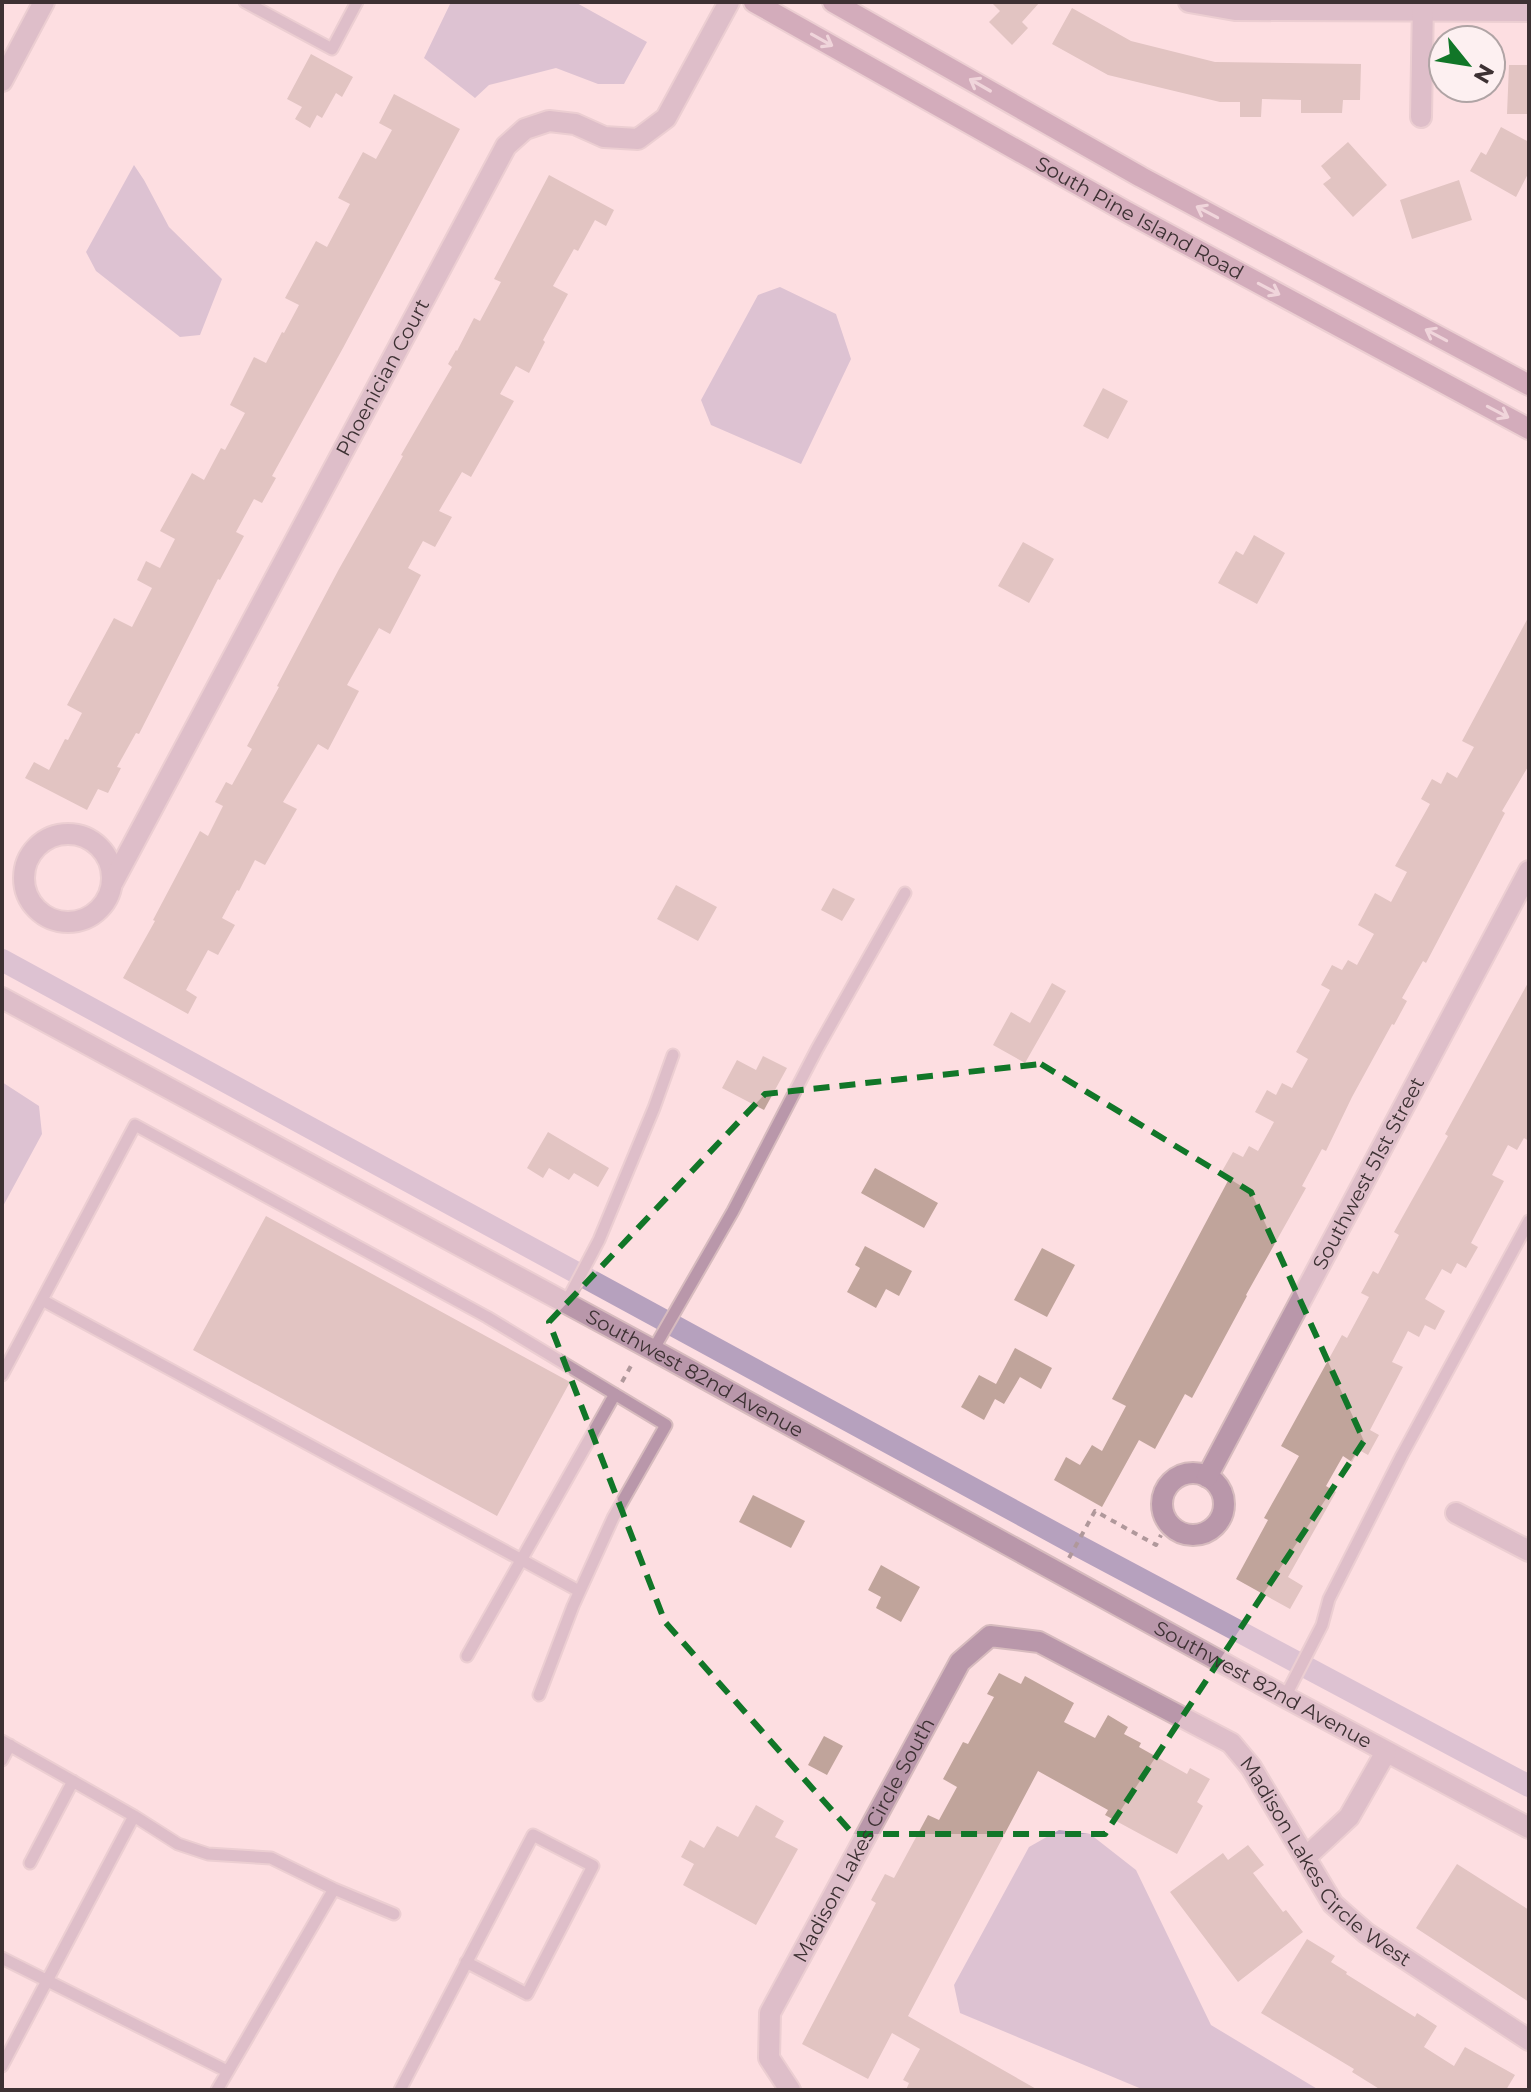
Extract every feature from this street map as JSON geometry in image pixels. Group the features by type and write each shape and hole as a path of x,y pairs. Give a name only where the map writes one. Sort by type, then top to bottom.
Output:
{"main road":[{"name":"South Pine Island Road","path":"754,2 1125,211 1529,429"},
{"name":"South Pine Island Road","path":"833,2 1141,177 1529,385"}],"street":[{"path":"2,81 44,2"},
{"name":"Phoenician Court","path":"113,882 111,865 102,849 89,838 72,833 55,835 39,844 28,858 23,875 25,892 34,908 47,919 64,923 81,921 97,913 108,899 113,882 506,146 525,129 549,121 575,124 604,137 638,139 666,118 729,2"},
{"path":"1189,2 1235,10 1422,6 1529,11"},
{"path":"1421,117 1422,6"},
{"name":"Southwest 51st Street","path":"1207,1477 1529,871"},
{"name":"Southwest 82nd Avenue","path":"2,998 1529,1828"},
{"path":"1456,1513 1529,1551"},
{"name":"Madison Lakes Circle West","path":"990,1636 1039,1642 1231,1743 1251,1767 1333,1904 1366,1933 1529,2040"},
{"name":"Madison Lakes Circle South","path":"790,2090 769,2058 770,2013 960,1662 990,1636"},
{"name":"Southwest 82nd Avenue","path":"1306,1857 1349,1817 1386,1752"}],"lane":[{"path":"245,2 332,49 357,2"},
{"path":"653,1350 733,1211 817,1049 905,893"},
{"path":"566,1303 593,1250 654,1108 673,1055"},
{"path":"2,1375 135,1125 487,1317 666,1425 613,1518 579,1591 539,1695"},
{"path":"1285,1697 1322,1625 1329,1599 1402,1455 1529,1221"},
{"path":"42,1300 579,1591"},
{"path":"467,1656 615,1394"},
{"path":"2,1760 6,1743 178,1844 208,1854 271,1858 394,1914"},
{"path":"30,1863 73,1781"},
{"path":"2,2066 134,1816"},
{"path":"400,2090 466,1962 533,1835 593,1866 527,1994 466,1962"},
{"path":"217,2090 334,1889"},
{"path":"2,1958 227,2071"}],"path":[{"path":"1069,1560 1095,1511 1156,1545 1161,1535"}],"highlighted area":[{"path":"1041,1064 1251,1192 1364,1441 1105,1834 853,1834 665,1622 549,1322 765,1094"}],"shaded area":[{"path":"451,2 575,2 647,42 624,84 598,84 556,68 489,85 475,98 424,58"},
{"path":"134,165 169,227 222,279 200,335 180,337 96,271 86,252"},
{"path":"780,287 836,314 851,359 801,464 711,425 701,400 758,295"},
{"path":"2,1082 39,1106 42,1134 2,1208"},
{"path":"1059,1830 1090,1834 1136,1870 1211,2025 1319,2090 1144,2090 960,2013 954,1985 1029,1847"}],"building":[{"path":"991,2 1040,2 1022,22 1028,28 1012,45 989,22 1000,11"},
{"path":"1072,8 1131,41 1215,62 1361,64 1360,100 1343,100 1342,113 1301,113 1301,100 1262,99 1261,117 1240,117 1240,102 1220,102 1108,75 1052,44"},
{"path":"311,54 353,77 342,97 336,93 322,118 317,115 310,128 295,119 302,107 287,99"},
{"path":"1509,65 1529,65 1529,114 1507,114"},
{"path":"394,94 460,129 272,476 276,478 262,503 254,499 236,532 244,536 218,579 139,734 136,733 117,767 121,768 108,793 98,789 87,810 25,778 34,762 49,770 65,739 68,740 82,713 67,705 114,618 132,627 152,588 137,580 146,561 160,568 175,539 160,531 192,473 204,480 245,413 230,405 254,357 266,363 299,305 285,298 316,241 327,247 350,204 338,198 363,152 376,159 392,130 379,123"},
{"path":"1501,127 1529,142 1529,172 1516,197 1470,171 1481,152 1486,155"},
{"path":"1348,142 1387,185 1353,217 1323,184 1331,178 1321,166"},
{"path":"549,175 614,210 606,226 595,220 553,286 568,294 543,340 545,342 529,373 516,366 500,394 514,401 471,477 462,472 439,511 452,517 435,547 423,541 408,568 421,575 390,634 379,628 347,685 359,691 328,750 318,744 283,802 297,809 265,865 255,860 222,918 235,925 218,955 208,950 186,990 197,997 188,1014 123,978 200,831 208,836 223,806 215,802 226,782 232,785 252,749 247,746 277,686 452,367 448,364 474,318 480,321 501,282 494,279"},
{"path":"1459,180 1472,220 1412,239 1400,200"},
{"path":"1103,388 1128,401 1108,439 1083,426"},
{"path":"1254,535 1285,553 1257,604 1218,583 1236,551 1243,555"},
{"path":"1023,542 1054,559 1029,603 998,586"},
{"path":"1529,616 1529,765 1502,811 1505,813 1426,963 1423,961 1402,998 1407,1001 1352,1097 1326,1151 1322,1149 1302,1186 1306,1188 1192,1398 1185,1394 1155,1449 1139,1440 1102,1507 1054,1480 1066,1457 1080,1465 1092,1445 1102,1451 1126,1406 1112,1399 1230,1177 1221,1173 1233,1152 1243,1157 1249,1146 1258,1151 1274,1122 1255,1112 1267,1090 1276,1095 1282,1083 1292,1088 1308,1059 1296,1052 1330,990 1321,985 1332,965 1342,970 1348,960 1357,965 1374,934 1358,925 1375,893 1391,902 1407,872 1395,866 1430,804 1421,799 1432,779 1441,784 1447,772 1457,778 1474,747 1462,741"},
{"path":"676,885 717,907 698,941 657,919"},
{"path":"833,888 855,899 842,921 821,910"},
{"path":"1529,981 1529,1141 1524,1138 1517,1150 1508,1145 1492,1175 1504,1181 1471,1243 1478,1247 1466,1268 1457,1263 1451,1274 1442,1269 1425,1299 1445,1311 1435,1330 1425,1325 1419,1337 1408,1331 1392,1362 1403,1367 1370,1430 1379,1435 1368,1455 1359,1450 1352,1462 1343,1456 1326,1486 1336,1492 1288,1577 1303,1586 1290,1609 1236,1579 1268,1520 1264,1518 1299,1456 1281,1446 1342,1335 1347,1338 1369,1297 1361,1293 1373,1271 1378,1274 1399,1235 1394,1232"},
{"path":"1052,983 1066,991 1025,1063 993,1045 1011,1012 1030,1023"},
{"path":"763,1056 787,1068 764,1110 722,1088 737,1060 756,1070"},
{"path":"548,1132 609,1168 598,1187 574,1173 569,1180 549,1168 543,1178 527,1168"},
{"path":"875,1168 938,1203 924,1228 861,1193"},
{"path":"266,1216 570,1382 497,1516 193,1350"},
{"path":"865,1246 912,1271 899,1296 886,1289 876,1308 847,1292 860,1268 855,1265"},
{"path":"1042,1248 1075,1265 1047,1317 1014,1300"},
{"path":"1015,1348 1052,1368 1041,1389 1020,1377 1004,1404 995,1399 984,1420 961,1407 979,1375 996,1384"},
{"path":"753,1495 805,1521 791,1548 739,1522"},
{"path":"881,1565 920,1587 901,1622 876,1608 881,1597 868,1590"},
{"path":"999,1673 1021,1684 1025,1676 1074,1703 1064,1722 1095,1738 1108,1715 1128,1727 1124,1734 1141,1743 1139,1747 1187,1774 1190,1768 1210,1779 1197,1802 1203,1806 1177,1854 1105,1815 1108,1810 1038,1771 908,2016 1038,2090 906,2090 909,2083 903,2080 920,2049 892,2033 868,2079 802,2044 876,1903 871,1900 885,1874 894,1878 928,1815 939,1820 957,1787 943,1779 963,1742 968,1744 994,1697 987,1694"},
{"path":"824,1736 843,1746 827,1775 808,1765"},
{"path":"756,1805 784,1821 775,1837 798,1849 756,1925 683,1885 694,1864 681,1857 690,1840 704,1848 717,1826 738,1837"},
{"path":"1248,1845 1264,1865 1253,1873 1303,1932 1238,1982 1170,1892 1223,1853 1228,1860"},
{"path":"1457,1864 1529,1910 1529,2002 1416,1928"},
{"path":"1307,1939 1335,1956 1331,1962 1346,1974 1415,2017 1417,2013 1437,2026 1424,2047 1454,2066 1465,2047 1515,2075 1506,2090 1381,2090 1352,2072 1354,2069 1261,2013"}],"waterway":[{"path":"2,960 1073,1543 1529,1786"}]}
